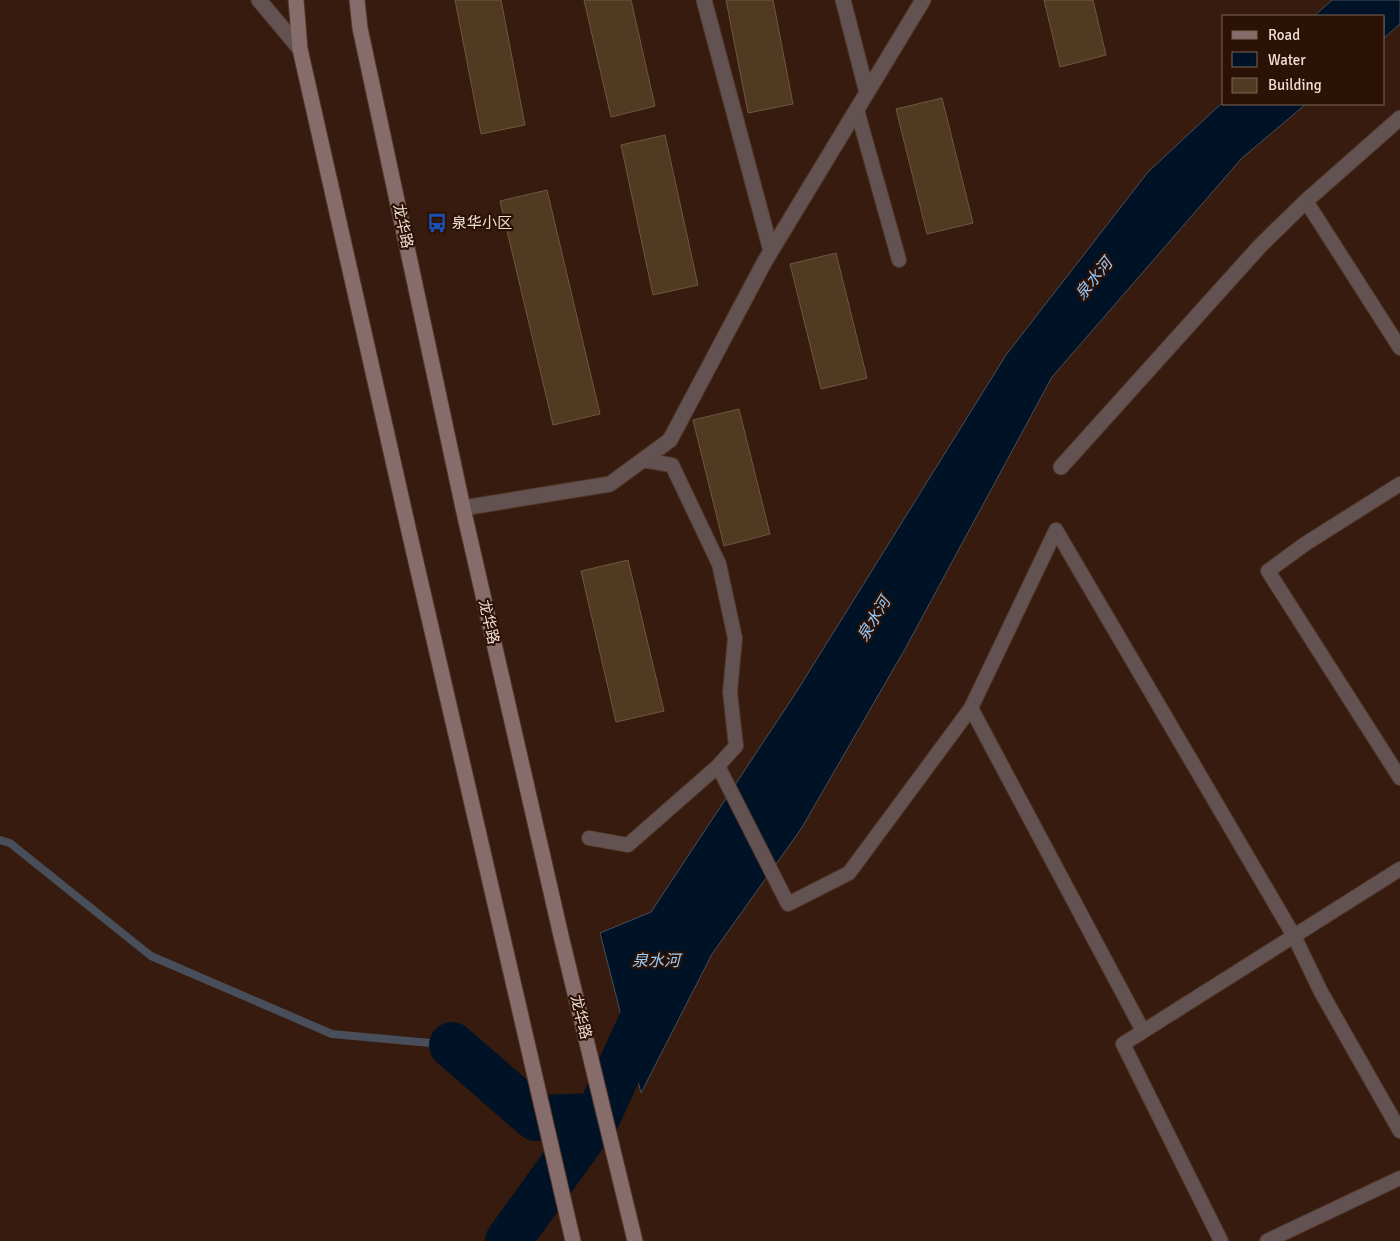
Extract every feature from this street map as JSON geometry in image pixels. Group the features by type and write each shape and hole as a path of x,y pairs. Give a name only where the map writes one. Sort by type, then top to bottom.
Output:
{"street":[{"path":"259,0 300,49"},
{"path":"296,0 300,49 512,982 573,1241"},
{"name":"龙华路","path":"357,0 362,38 463,508 562,940 634,1236"},
{"path":"704,0 771,250"},
{"path":"843,0 867,93"},
{"path":"463,508 610,484 670,440 771,250 923,0"},
{"path":"1061,467 1260,246 1306,201 1400,118"}],"lane":[{"path":"857,110 899,260"},
{"path":"1306,201 1400,348"},
{"path":"589,838 628,845 718,766 736,746 730,692 736,638 719,564 672,465 642,460"},
{"path":"1400,484 1305,544 1268,570 1400,778"},
{"path":"718,766 788,904 849,873 972,708 1056,530 1294,936 1322,992 1400,1131"},
{"path":"972,708 1143,1031"},
{"path":"1221,1241 1123,1044 1400,869"},
{"path":"1267,1241 1400,1178"}],"water":[{"path":"1332,0 1400,0 1400,24 1385,37 1385,15 1315,15"},
{"name":"泉水河","path":"1222,103 1222,105 1305,105 1242,158 1052,377 905,649 801,829 712,954 641,1093 600,933 651,912 797,691 1006,355 1148,172"}],"building":[{"path":"455,0 501,0 525,125 481,134"},
{"path":"584,0 631,0 655,106 611,117"},
{"path":"726,0 773,0 793,104 748,113"},
{"path":"1044,0 1093,0 1106,55 1060,67"},
{"path":"942,98 973,223 927,234 896,109"},
{"path":"665,135 698,285 653,295 621,145"},
{"path":"547,190 600,414 553,425 500,201"},
{"path":"836,253 867,378 821,389 790,264"},
{"path":"739,409 770,534 724,546 693,420"},
{"path":"628,560 664,711 616,722 581,571"}],"waterway":[{"path":"0,840 10,843 151,956 332,1034 452,1045"},
{"name":"泉水河","path":"508,1241 598,1116 656,990"},
{"path":"452,1045 536,1118 598,1116"}],"place":[{"name":"泉华小区","path":"437,223"}]}
